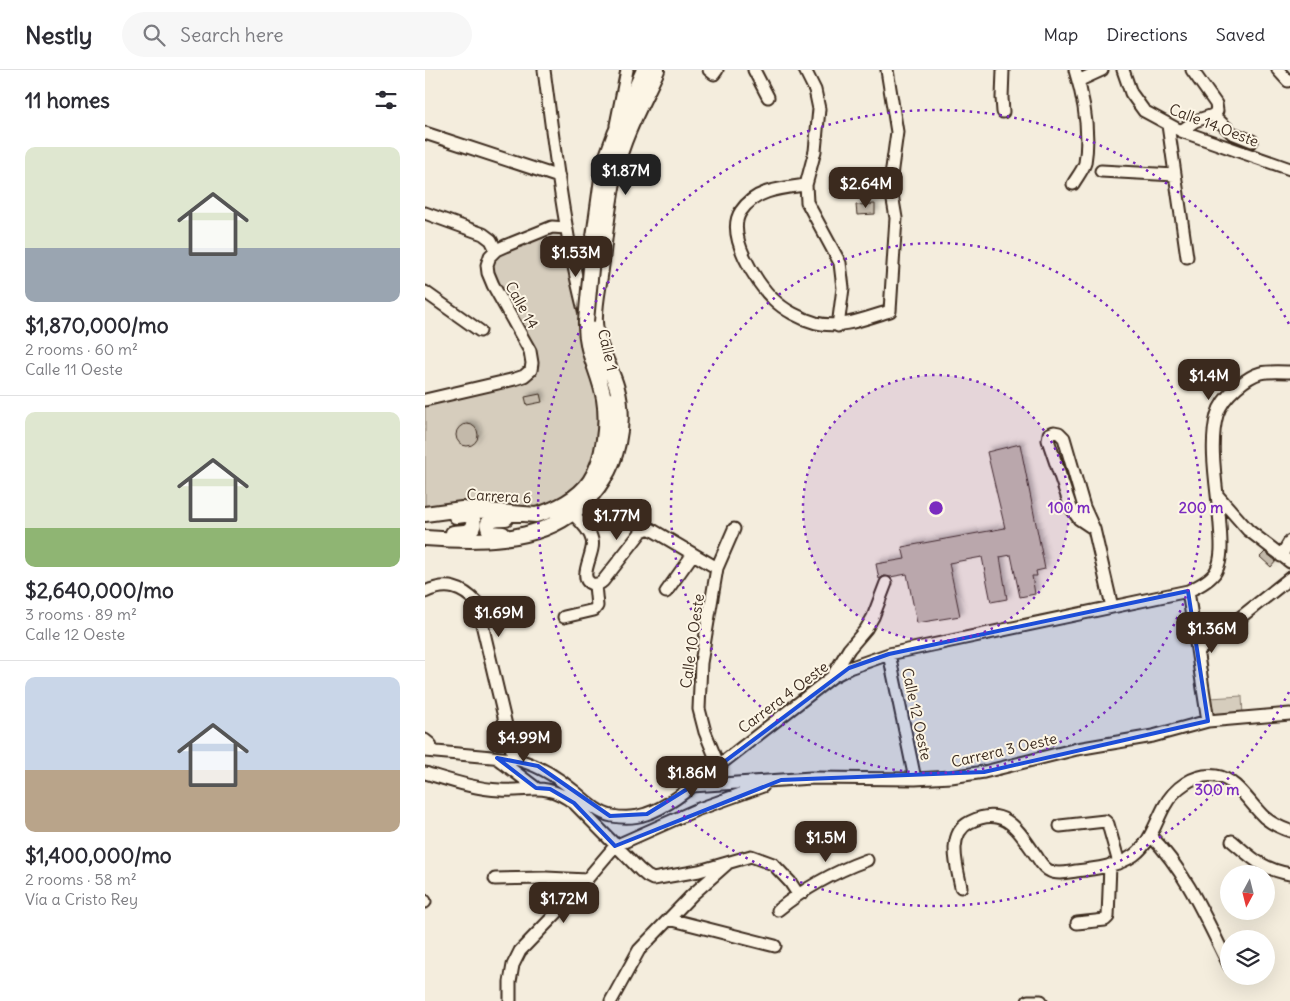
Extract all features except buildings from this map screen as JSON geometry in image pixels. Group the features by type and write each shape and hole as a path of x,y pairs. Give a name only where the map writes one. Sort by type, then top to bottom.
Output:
{"main road":[{"name":"Calle 1","path":"591,480 598,464 606,426 602,392 590,356 586,331 595,237 605,164 615,134 644,70"},
{"path":"425,538 497,539 534,533 561,522 573,514 593,496 610,468 620,428 619,397 615,380 602,350 595,322 616,167 627,137 657,70"},
{"name":"Carrera 6","path":"425,514 462,509 541,514 565,503 591,480"},
{"path":"534,533 496,535 488,529 488,524 491,519 497,518 521,519 541,514 573,514"},
{"path":"425,518 468,515 474,523 473,528 468,532 425,534"}],"street":[{"path":"544,70 574,272 594,346 609,382 614,407 609,443 602,465 591,480"},
{"path":"615,134 627,70"},
{"path":"709,70 714,74 717,70"},
{"path":"754,70 768,97"},
{"path":"805,70 815,90 819,109 815,151 806,185 807,202 840,263 843,288 838,326"},
{"path":"806,185 773,189 753,199 740,212 736,231 755,277 775,301 807,320 817,323 838,326 890,311 895,218 890,183 897,132 887,70"},
{"path":"1003,70 1003,112"},
{"path":"1073,184 1084,165 1086,147 1086,115 1076,75 1102,70"},
{"name":"Calle 14 Oeste","path":"1123,70 1131,93 1144,111 1168,125 1290,169"},
{"path":"1181,130 1195,121 1213,115 1217,111 1216,104 1192,70"},
{"path":"1278,70 1288,81"},
{"path":"1213,115 1232,133 1252,141"},
{"path":"1168,125 1187,257"},
{"path":"425,133 559,178"},
{"path":"1101,171 1175,176"},
{"path":"425,213 483,234 491,240 496,250 552,227 567,228"},
{"name":"Calle 14","path":"425,400 515,379 524,376 531,370 530,351 488,273 487,265 490,256 496,250"},
{"path":"574,272 595,322"},
{"path":"425,292 480,331"},
{"path":"1208,721 1188,591 1197,587 1215,573 1219,564 1221,548 1214,440 1217,414 1224,400 1248,378 1260,372 1290,372"},
{"path":"1094,529 1079,520 1071,508 1048,440 1049,434 1059,433 1064,438 1084,507 1094,529 1112,607"},
{"path":"1218,496 1248,530 1285,559 1290,541"},
{"path":"573,514 592,538 593,547 585,577 588,582 595,585 603,581 642,531 649,528 717,568"},
{"name":"Calle 10 Oeste","path":"716,759 705,732 699,709 701,663 717,568 734,529"},
{"path":"666,592 693,554"},
{"path":"1198,651 1290,578"},
{"path":"832,677 849,649 866,629 873,617 886,583"},
{"path":"564,616 594,610 597,606 595,585"},
{"path":"425,592 449,586 467,593 477,603 514,759"},
{"name":"Carrera 4 Oeste","path":"429,751 514,759 526,762 549,772 593,806 611,816 632,818 647,814 665,805 832,677 849,668 889,654 1188,591"},
{"name":"Calle 12 Oeste","path":"889,654 915,779"},
{"name":"Carrera 3 Oeste","path":"692,786 830,778 915,779 951,777 984,772 1077,749 1153,736 1208,721 1290,714"},
{"path":"425,740 430,744 429,751"},
{"path":"497,758 536,788"},
{"path":"425,773 475,786 500,790 550,789 568,798 615,846 647,876 653,879 699,871 751,856 773,864 798,894"},
{"path":"961,887 955,843 959,832 966,824 987,816 998,816 1008,820 1050,871 1060,873 1079,871 1115,864 1135,855 1151,836 1164,806 1175,792 1189,780 1206,776 1217,776 1231,781 1265,818 1290,832"},
{"path":"510,1001 510,982 513,965 520,952 587,880 615,846 696,810 781,780"},
{"path":"1060,826 1105,821 1108,824 1115,864 1108,918 1077,923"},
{"path":"1151,836 1173,861 1192,889 1220,947"},
{"path":"1231,841 1258,863 1269,869 1290,874"},
{"path":"778,910 798,894 842,869 867,860"},
{"path":"611,1001 639,950 669,918 729,862"},
{"path":"495,879 546,878 587,880"},
{"path":"669,918 775,946"},
{"path":"1028,1001 1041,1001"}],"highlighted area":[{"path":"1188,591 1208,721 984,772 781,780 615,846 574,803 550,789 536,788 497,758 538,766 610,816 647,814 692,786 849,668 889,654"}],"shaded area":[{"path":"566,228 604,398 591,480 545,513 425,514 425,400 515,379 532,363 488,273 496,250"},
{"path":"1242,696 1243,717 1211,719 1210,698"}]}
